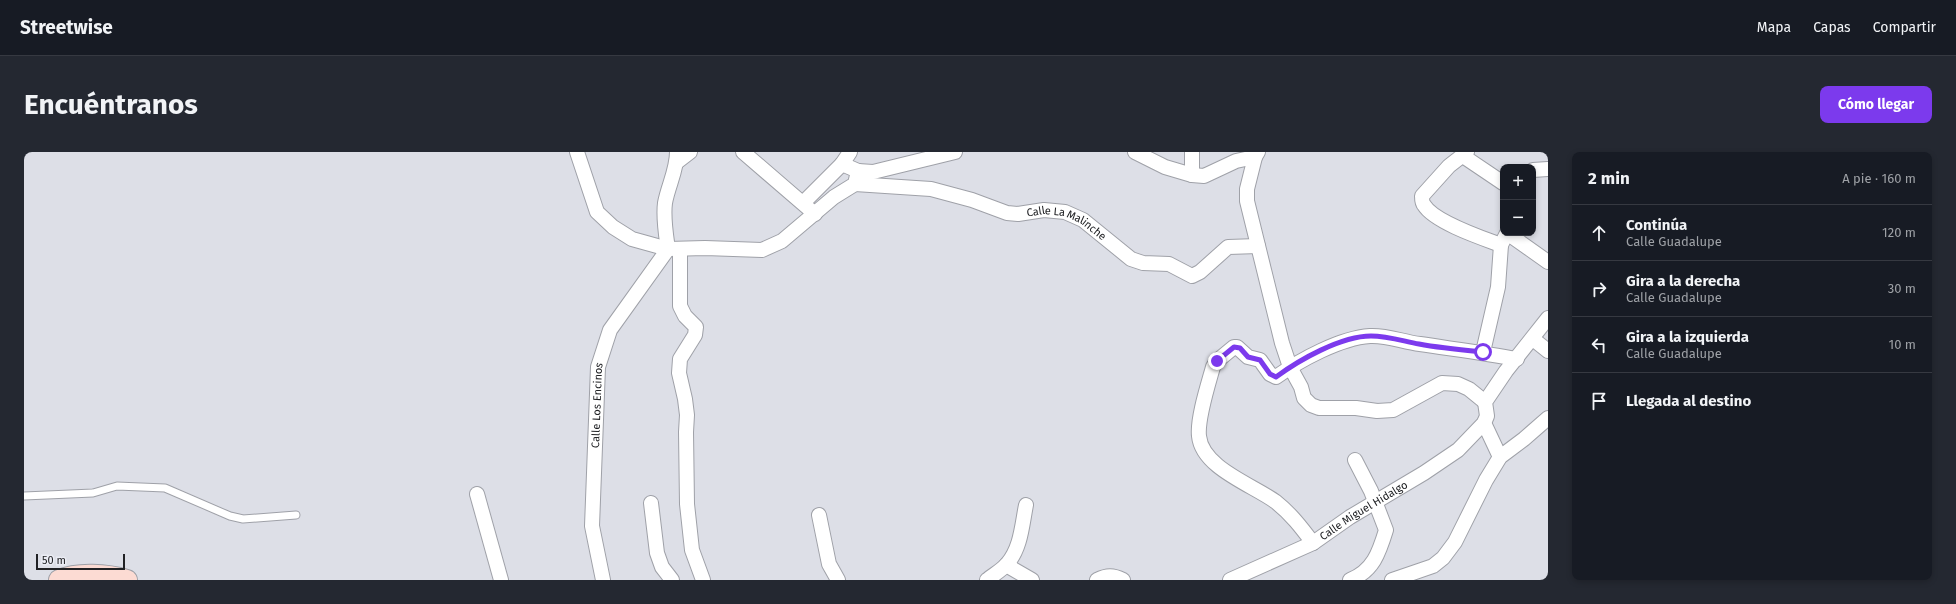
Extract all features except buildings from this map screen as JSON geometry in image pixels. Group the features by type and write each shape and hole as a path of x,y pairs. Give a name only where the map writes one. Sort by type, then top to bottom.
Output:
{"street":[{"path":"577,152 597,212 613,227 632,239 674,250 705,248 762,250 782,242 856,178 873,172 955,152"},
{"path":"690,152 677,157 665,204 665,227 674,250 680,306 686,316 696,327 695,335 680,359 679,373 687,415 686,432 689,520 692,550 703,580"},
{"path":"744,152 804,202 815,214"},
{"path":"804,202 842,164 850,152"},
{"path":"1135,152 1165,167 1192,175 1204,176 1236,161 1256,155"},
{"path":"1192,152 1192,175"},
{"path":"1500,181 1465,154 1448,166 1422,196 1423,205 1432,213 1448,222 1501,245"},
{"path":"1256,155 1247,189 1247,201 1282,343 1290,367 1301,387 1304,398 1311,405 1319,408 1356,408 1377,411 1393,410 1442,383 1458,384 1469,388 1485,402 1487,416 1484,423 1500,457"},
{"path":"842,164 856,178"},
{"path":"1536,170 1548,169"},
{"name":"Calle La Malinche","path":"856,178 930,189 972,200 1007,213 1018,214 1044,210 1065,212 1083,220 1131,259 1143,263 1169,264 1192,276 1200,272 1228,247 1258,246"},
{"path":"1483,352 1498,287 1501,245 1507,233 1548,262"},
{"name":"Calle Los Encinos","path":"603,580 592,526 598,368 610,330 674,250"},
{"path":"1485,402 1506,371 1533,339 1548,318"},
{"path":"1313,543 1294,518 1274,501 1217,465 1201,447 1199,427 1213,367 1217,361 1234,347 1237,347 1248,357 1260,360 1272,376 1276,377 1290,367 1327,348 1369,336 1387,337 1419,344 1483,352 1517,359"},
{"path":"1533,339 1548,351"},
{"path":"1392,580 1433,566 1443,558 1455,542 1486,480 1500,457 1548,418"},
{"name":"Calle Miguel Hidalgo","path":"1230,580 1313,543 1350,517 1424,473 1458,450 1484,423"},
{"path":"1350,580 1360,576 1372,566 1386,530 1375,502 1355,460"},
{"path":"477,494 501,580"},
{"path":"651,502 657,553 662,567 672,580"},
{"path":"987,580 1006,565 1014,554 1026,505"},
{"path":"819,515 829,564 838,580"},
{"path":"1006,565 1032,580"},
{"path":"59,580 68,576 112,576 127,580"},
{"path":"1097,580 1105,576 1114,576 1123,580"}],"lane":[{"path":"24,496 93,493 117,486 165,488 230,516 243,519 296,515"}],"route":[{"path":"1217,361 1234,347 1237,347 1240,348 1248,357 1260,360 1270,374 1276,377 1290,367 1327,348 1349,340 1369,336 1387,337 1419,344 1483,352"}]}
